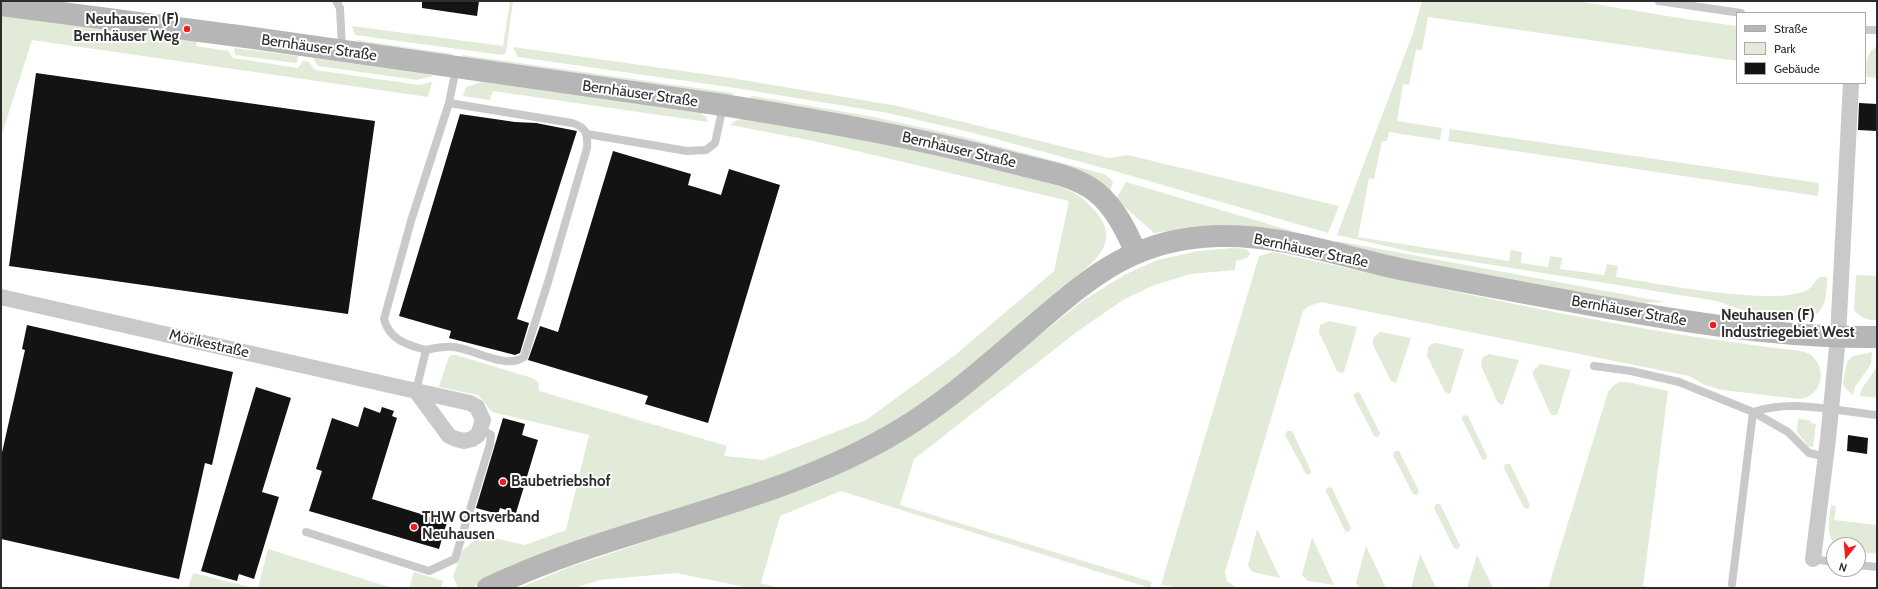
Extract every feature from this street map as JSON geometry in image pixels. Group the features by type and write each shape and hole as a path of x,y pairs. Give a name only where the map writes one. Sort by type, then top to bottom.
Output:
{"main road":[{"name":"Bernhäuser Straße","path":"1,5 723,105 806,118 907,138 997,159 1075,181 1096,192 1106,201 1129,238 1136,253 1163,244 1198,238 1222,236 1260,238 1412,272 1611,308 1745,330 1838,337 1877,338"},
{"path":"488,588 575,552 782,485 832,465 880,441 909,424 951,395 1084,282 1107,267 1136,253"}],"street":[{"path":"1813,559 1826,457 1838,337 1851,84"},
{"name":"Mörikestraße","path":"1,297 470,403 477,407 481,414 483,420 481,429"},
{"path":"416,391 449,436 464,441 472,439 478,435 481,429"}],"lane":[{"path":"336,1 340,8 342,52"},
{"path":"1659,1 1736,12"},
{"path":"1866,30 1877,30"},
{"path":"449,103 572,123 580,125 587,134 587,148 548,282 524,357 520,360 508,361 454,347 426,350 402,342 394,337 389,332 384,319 411,221 449,103 456,67"},
{"path":"587,134 687,151 706,150 715,143 723,105"},
{"path":"416,391 426,350"},
{"path":"1594,366 1631,371 1679,382 1753,412 1788,432 1809,453 1826,457"},
{"path":"1753,412 1766,408 1783,406 1831,408 1877,415"},
{"path":"1732,584 1753,412"},
{"path":"306,532 429,571 455,559 492,435 481,429"},
{"path":"1813,559 1826,561"},
{"path":"1866,566 1877,567"}],"green space":[{"path":"510,1 513,1 506,52 502,55 355,35 352,26 503,46"},
{"path":"1422,1 1576,1 1736,26 1736,61 1428,17 1422,50 1416,50 1409,85 1403,84 1397,121 1442,128 1440,140 1389,132 1387,141 1382,141 1374,179 1369,178 1358,237 1509,261 1511,250 1522,252 1521,263 1548,267 1550,256 1562,258 1560,269 1604,275 1607,264 1618,266 1616,277 1685,288 1743,295 1791,295 1807,290 1820,277 1827,277 1827,291 1821,309 1818,313 1809,318 1783,320 1739,309 1717,301 1412,252 1337,235 1413,33"},
{"path":"1,14 197,41 196,46 228,51 233,58 298,68 303,61 309,62 315,70 419,85 432,82 428,97 32,40 1,137"},
{"path":"357,40 453,54 451,63 362,46"},
{"path":"1877,46 1877,78 1867,77 1866,68 1868,56"},
{"path":"513,47 725,77 898,106 1109,158 1128,155 1339,206 1328,233 1111,170 970,132 888,113 729,87 518,57"},
{"path":"234,48 298,56 297,62 295,63 235,55"},
{"path":"462,55 733,93 731,99 460,64"},
{"path":"313,58 434,76 417,80 318,66"},
{"path":"482,82 700,113 706,117 708,122 493,91 490,100 463,96 466,87"},
{"path":"753,96 874,117 960,136 1104,174 1111,179 1113,183 1110,190 1107,190 749,101 750,97"},
{"path":"742,119 832,134 951,158 1045,181 1071,191 1088,204 1099,216 1105,228 1106,240 1102,250 1086,269 1056,292 957,381 922,407 866,440 807,467 747,491 508,571 471,588 458,588 453,577 462,551 481,535 525,545 566,530 589,435 492,412 478,395 439,387 448,359 451,355 456,355 532,378 538,382 539,391 727,446 724,456 763,460 866,420 954,356 1054,271 1069,201 814,141 730,125 735,121"},
{"path":"1450,129 1819,183 1818,196 1448,141"},
{"path":"1126,182 1319,239 1182,229 1154,233 1116,199"},
{"path":"1337,241 1665,302 1644,303 1467,275 1337,245"},
{"path":"1233,248 1246,249 1250,253 1247,258 1236,261 1235,270 1190,274 1152,286 1123,300 1078,331 914,459 900,505 1152,582 1150,588 841,491 780,516 761,583 779,588 750,588 676,573 599,580 575,588 519,588 570,567 818,484 883,452 940,416 1081,302 1126,274 1158,260 1198,251"},
{"path":"1273,252 1470,295 1602,321 1734,343 1801,351 1810,354 1817,362 1821,375 1820,382 1813,393 1800,399 1722,390 1705,385 1689,376 1321,302 1309,306 1303,311 1225,572 1227,581 1237,588 1181,588 1161,585 1259,256"},
{"path":"1856,275 1877,276 1877,320 1864,318 1854,310"},
{"path":"1329,321 1357,327 1344,372 1342,373 1337,371 1319,332 1320,325"},
{"path":"1380,332 1411,338 1396,383 1391,381 1373,345 1373,338"},
{"path":"1436,343 1464,349 1450,394 1445,392 1427,356 1428,348 1431,344"},
{"path":"1872,352 1871,364 1855,387 1853,395 1845,388 1843,382 1847,362 1853,356"},
{"path":"1489,354 1519,360 1503,405 1498,403 1481,366 1482,358"},
{"path":"1540,364 1571,370 1557,415 1551,415 1533,375 1533,371"},
{"path":"1877,367 1877,398 1860,396 1861,390"},
{"path":"1619,382 1627,382 1668,391 1643,586 1656,588 1548,588 1608,392"},
{"path":"1358,392 1360,393 1380,433 1378,437 1374,436 1354,397 1354,394"},
{"path":"1463,415 1468,416 1487,456 1486,460 1482,459 1462,419"},
{"path":"1798,419 1809,420 1811,423 1816,424 1813,447 1808,446 1797,432"},
{"path":"1287,431 1292,431 1311,471 1310,475 1306,474 1285,435"},
{"path":"1395,451 1399,451 1419,491 1417,495 1413,494 1393,455"},
{"path":"1505,464 1510,464 1530,505 1528,509 1524,508 1504,468"},
{"path":"1330,487 1332,488 1351,528 1349,532 1345,531 1326,491 1326,489"},
{"path":"1436,504 1440,504 1460,545 1458,549 1454,548 1434,508"},
{"path":"1831,505 1836,506 1834,520 1877,525 1877,554 1866,552 1866,537 1831,537 1829,521"},
{"path":"1257,529 1280,578 1253,572 1248,566"},
{"path":"1312,537 1334,585 1308,581 1302,575"},
{"path":"1366,546 1386,588 1360,588 1356,583"},
{"path":"268,549 392,588 258,588"},
{"path":"1420,554 1436,588 1411,588"},
{"path":"1477,555 1493,588 1467,588"},
{"path":"414,572 443,581 441,588 409,588"},
{"path":"193,573 254,588 188,588"}],"building":[{"path":"422,1 479,1 477,16 422,8"},
{"path":"36,73 375,121 348,314 9,266"},
{"path":"1859,103 1877,104 1877,131 1858,130"},
{"path":"460,114 515,122 536,123 577,131 517,319 529,323 520,353 515,355 449,338 451,331 399,316"},
{"path":"613,151 691,174 688,185 721,195 729,169 780,185 708,423 645,404 648,396 528,360 540,326 558,332"},
{"path":"27,325 233,372 212,465 205,463 179,579 1,539 1,457 25,350 22,349"},
{"path":"256,387 291,398 262,492 279,497 254,579 239,574 237,581 201,571"},
{"path":"364,407 380,413 382,407 394,411 392,416 397,418 372,499 447,522 439,549 309,511 322,471 316,469 332,418 358,427"},
{"path":"503,418 525,424 522,435 538,440 516,513 500,508 498,514 476,508"},
{"path":"1848,435 1868,438 1867,454 1847,451"}],"place":[{"name":"Neuhausen (F) Bernhäuser Weg","path":"187,29"},
{"name":"Neuhausen (F) Industriegebiet West","path":"1713,325"},
{"name":"Baubetriebshof","path":"503,482"},
{"name":"THW Ortsverband Neuhausen","path":"414,527"}]}
